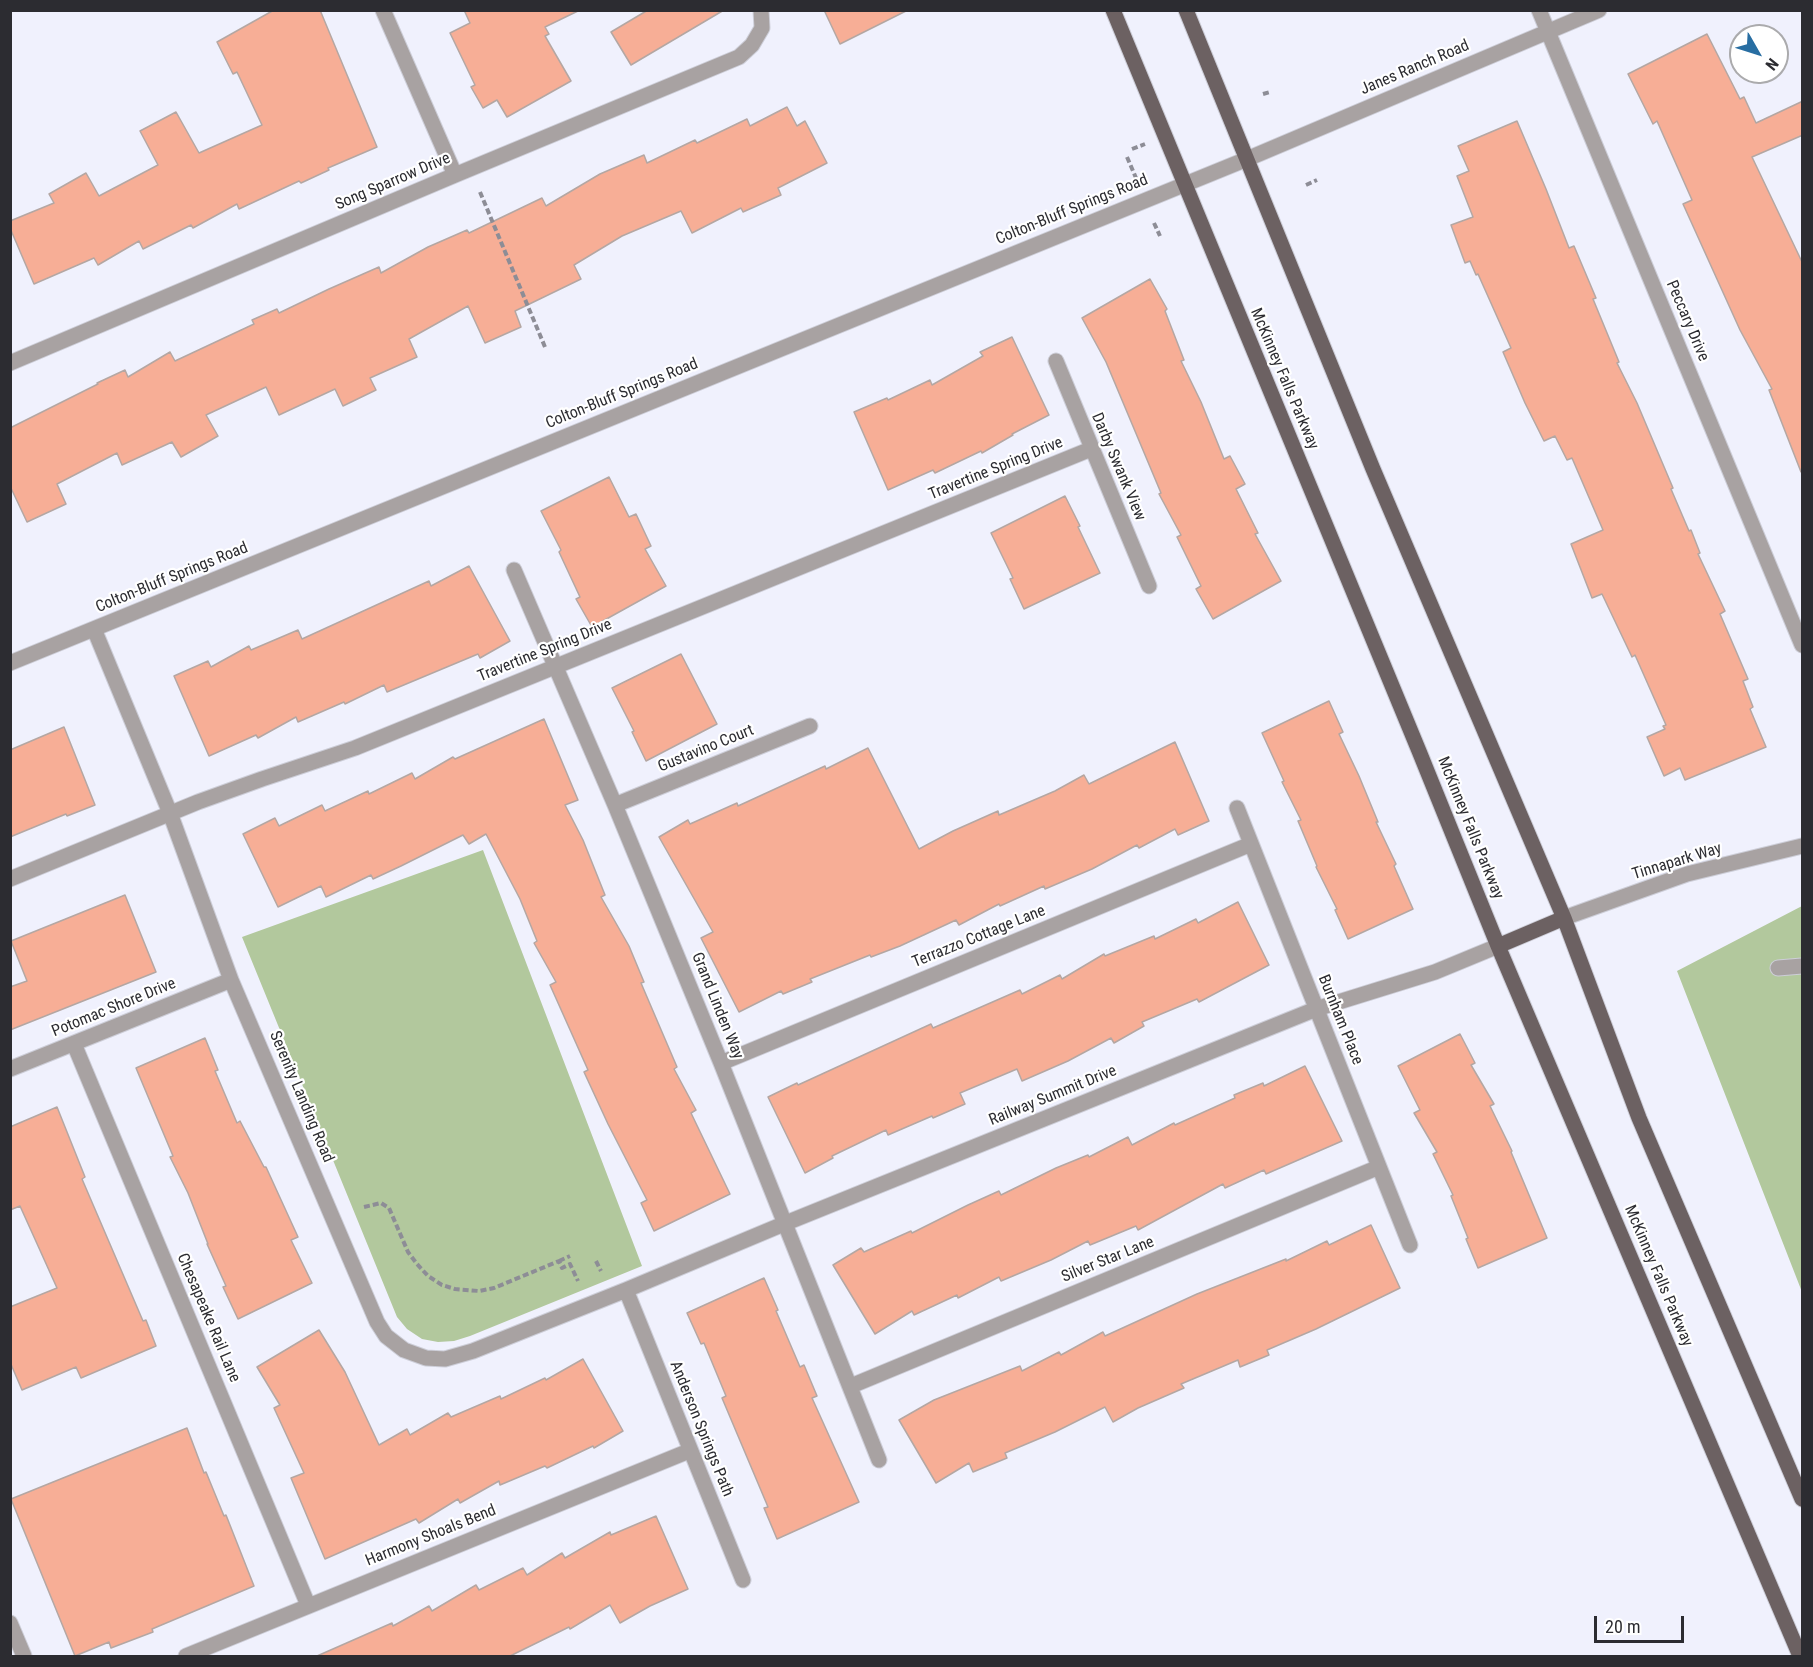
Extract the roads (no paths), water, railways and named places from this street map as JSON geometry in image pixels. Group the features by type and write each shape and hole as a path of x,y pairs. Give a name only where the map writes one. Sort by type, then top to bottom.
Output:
{"main road":[{"name":"McKinney Falls Parkway","path":"1113,10 1498,946 1800,1656"},
{"path":"1186,10 1373,469 1564,918 1639,1118 1803,1499"},
{"path":"1498,946 1564,918"}],"street":[{"path":"383,10 455,175"},
{"name":"Song Sparrow Drive","path":"12,359 739,57 752,45 762,28 761,10"},
{"name":"Peccary Drive","path":"1539,10 1803,645"},
{"name":"Janes Ranch Road","path":"1247,159 1599,10"},
{"name":"Colton-Bluff Springs Road","path":"10,663 1247,159"},
{"name":"Darby Swank View","path":"1056,361 1149,586"},
{"name":"Travertine Spring Drive","path":"10,879 262,778 355,748 1091,449"},
{"name":"Grand Linden Way","path":"514,570 615,805 721,1063 879,1460"},
{"name":"Serenity Landing Road","path":"94,629 170,813 231,980 377,1322 386,1336 404,1350 426,1358 444,1359 473,1351 626,1290"},
{"name":"Gustavino Court","path":"615,805 810,726"},
{"name":"Burnham Place","path":"1237,808 1410,1245"},
{"name":"Terrazzo Cottage Lane","path":"721,1063 1251,844"},
{"name":"Tinnapark Way","path":"1564,918 1687,874 1803,846"},
{"name":"Railway Summit Drive","path":"626,1290 1316,1009 1435,972 1498,946"},
{"path":"1778,968 1803,966"},
{"name":"Potomac Shore Drive","path":"10,1070 231,980"},
{"name":"Chesapeake Rail Lane","path":"74,1044 308,1605"},
{"name":"Silver Star Lane","path":"851,1386 1378,1167"},
{"name":"Anderson Springs Path","path":"626,1290 743,1581"},
{"name":"Harmony Shoals Bend","path":"186,1656 689,1451"},
{"path":"10,1623 24,1656"}]}
